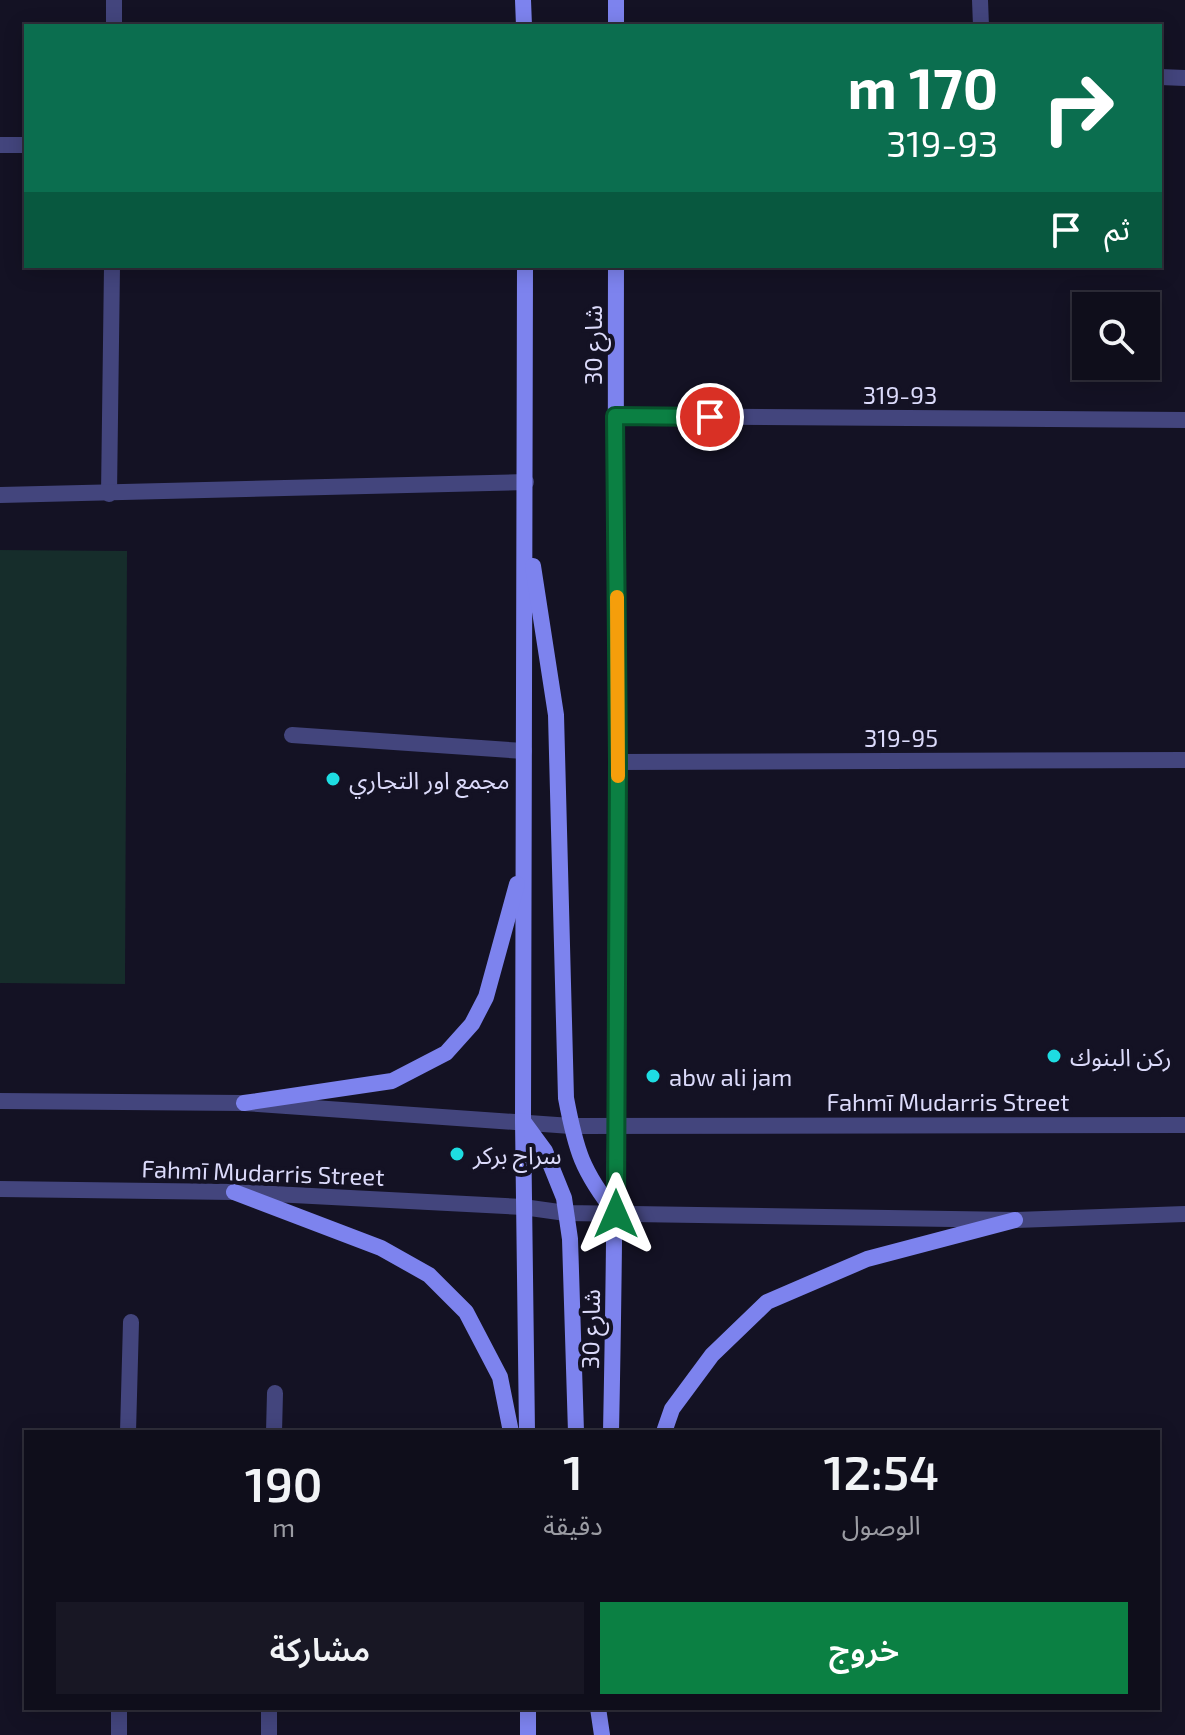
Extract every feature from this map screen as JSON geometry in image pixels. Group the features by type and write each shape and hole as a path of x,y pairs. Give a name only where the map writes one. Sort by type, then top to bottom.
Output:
{"main road":[{"path":"523,0 524,24"},
{"path":"616,0 616,24"},
{"path":"525,268 523,1207 527,1430"},
{"name":"شارع 30","path":"611,1430 616,1214 618,762 616,268"},
{"path":"526,517 556,715 566,1098 574,1144 585,1169 616,1214"},
{"path":"244,1103 392,1081 446,1053 472,1024 486,997 523,860"},
{"path":"523,1121 545,1151 556,1173 566,1213 571,1252 576,1430"},
{"path":"234,1192 381,1248 429,1275 466,1312 500,1377 511,1430"},
{"path":"665,1430 672,1409 712,1355 767,1302 867,1259 1015,1220"},
{"path":"528,1710 528,1735"},
{"path":"598,1710 604,1735"},
{"path":"604,1735 606,1710"}],"street":[{"path":"114,0 114,24"},
{"path":"980,0 981,24"},
{"path":"1162,77 1185,78"},
{"path":"0,145 24,145"},
{"path":"109,494 112,268"},
{"name":"319-93","path":"615,416 1185,420"},
{"path":"0,495 526,482"},
{"path":"292,735 524,751"},
{"name":"319-95","path":"618,762 1185,760"},
{"path":"0,1101 244,1103 523,1121"},
{"name":"Fahmī Mudarris Street","path":"523,1121 571,1126 1185,1125"},
{"name":"Fahmī Mudarris Street","path":"0,1189 234,1192 616,1214"},
{"path":"616,1214 1015,1220 1185,1214"},
{"path":"128,1430 131,1322"},
{"path":"274,1430 275,1393"},
{"path":"119,1710 119,1735"},
{"path":"269,1710 269,1735"}],"green space":[{"path":"0,550 127,551 125,984 0,983"}],"slow traffic":[{"path":"617,597 618,776"}],"place":[{"name":"مجمع اور التجاري","path":"333,779"},
{"name":"ركن البنوك","path":"1054,1056"},
{"name":"abw ali jam","path":"653,1076"},
{"name":"سراج بركر","path":"457,1154"}],"route":[{"path":"616,1214 618,762 615,416 710,417"}]}
